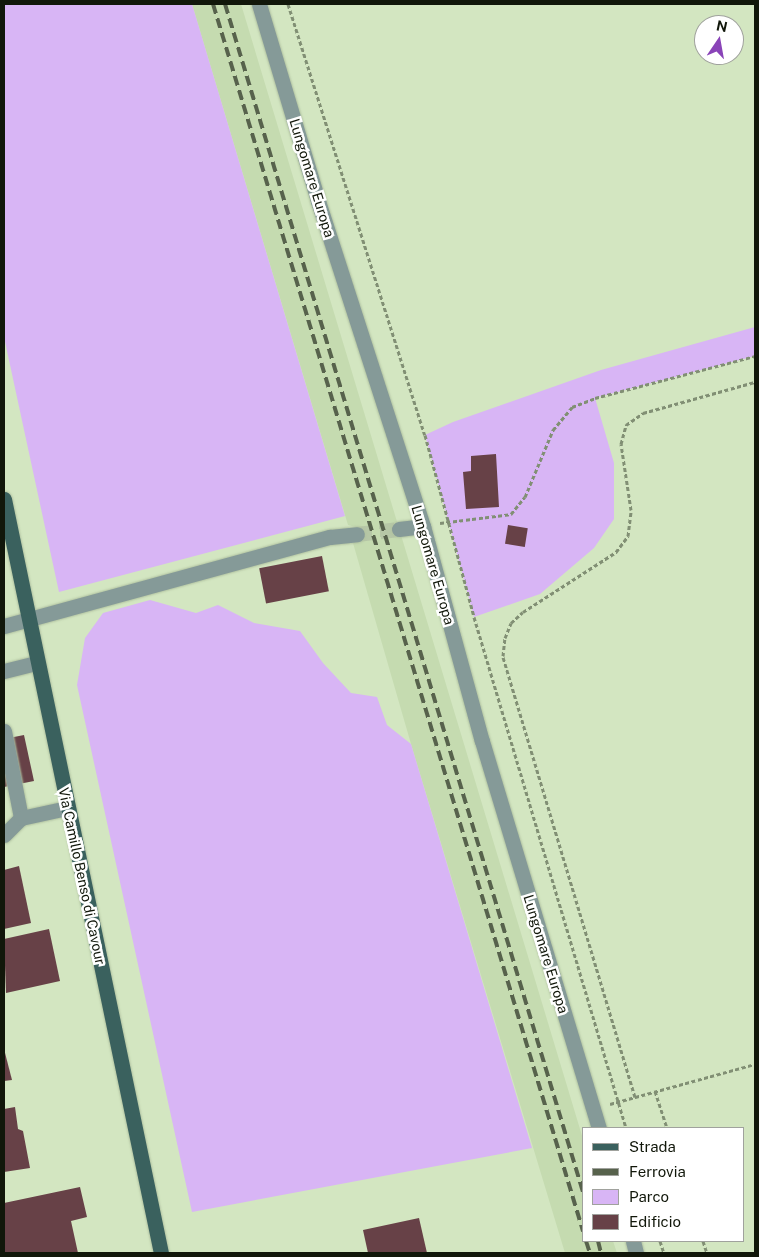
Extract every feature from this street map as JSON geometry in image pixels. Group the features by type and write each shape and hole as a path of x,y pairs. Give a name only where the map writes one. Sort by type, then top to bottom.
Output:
{"main road":[{"name":"Via Camillo Benso di Cavour","path":"4,499 161,1253"}],"street":[{"name":"Lungomare Europa","path":"259,4 318,201 423,526 482,742 599,1127"},
{"path":"399,529 423,526"},
{"path":"4,626 330,537 357,534"},
{"path":"4,671 37,663"},
{"path":"4,731 21,818"},
{"path":"4,835 21,818 67,808"}],"path":[{"path":"288,4 424,435 474,617 626,1127"},
{"path":"423,526 512,514 525,497 553,430 572,407 595,398 755,356"},
{"path":"635,1097 503,656 505,638 511,623 523,612 616,552 628,536 632,510 622,444 626,424 643,413 755,382"},
{"path":"593,1108 755,1064"},
{"path":"655,1092 667,1127"}],"shaded area":[{"path":"192,4 241,4 582,1136 582,1242 613,1242 617,1253 565,1253 411,744 353,543 359,540 356,527 348,525"}],"green space":[{"path":"4,4 192,4 345,516 59,592 4,337"},
{"path":"755,327 755,356 595,398 614,463 614,519 594,548 540,594 474,617 425,435 453,422 601,370"},
{"path":"150,600 196,613 218,605 254,623 300,631 323,663 351,693 377,697 387,725 411,744 532,1148 192,1212 77,685 85,638 103,613"}],"building":[{"path":"496,454 499,507 466,509 463,472 471,471 471,456"},
{"path":"508,525 528,528 525,547 505,544"},
{"path":"322,556 329,591 266,604 259,568"},
{"path":"24,735 34,781 4,787 4,739"},
{"path":"19,866 31,923 4,929 4,870"},
{"path":"49,929 60,981 6,993 4,939"},
{"path":"4,1049 12,1080 4,1081"},
{"path":"15,1107 18,1129 23,1131 30,1168 4,1172 4,1109"},
{"path":"80,1187 87,1217 71,1221 78,1253 4,1253 4,1203"},
{"path":"419,1218 427,1253 368,1253 363,1230"}],"tunnel":[{"path":"357,534 399,529"}],"railway":[{"path":"213,4 582,1228"},
{"path":"225,4 582,1189"},
{"path":"586,1242 590,1253"},
{"path":"598,1242 601,1253"}]}
